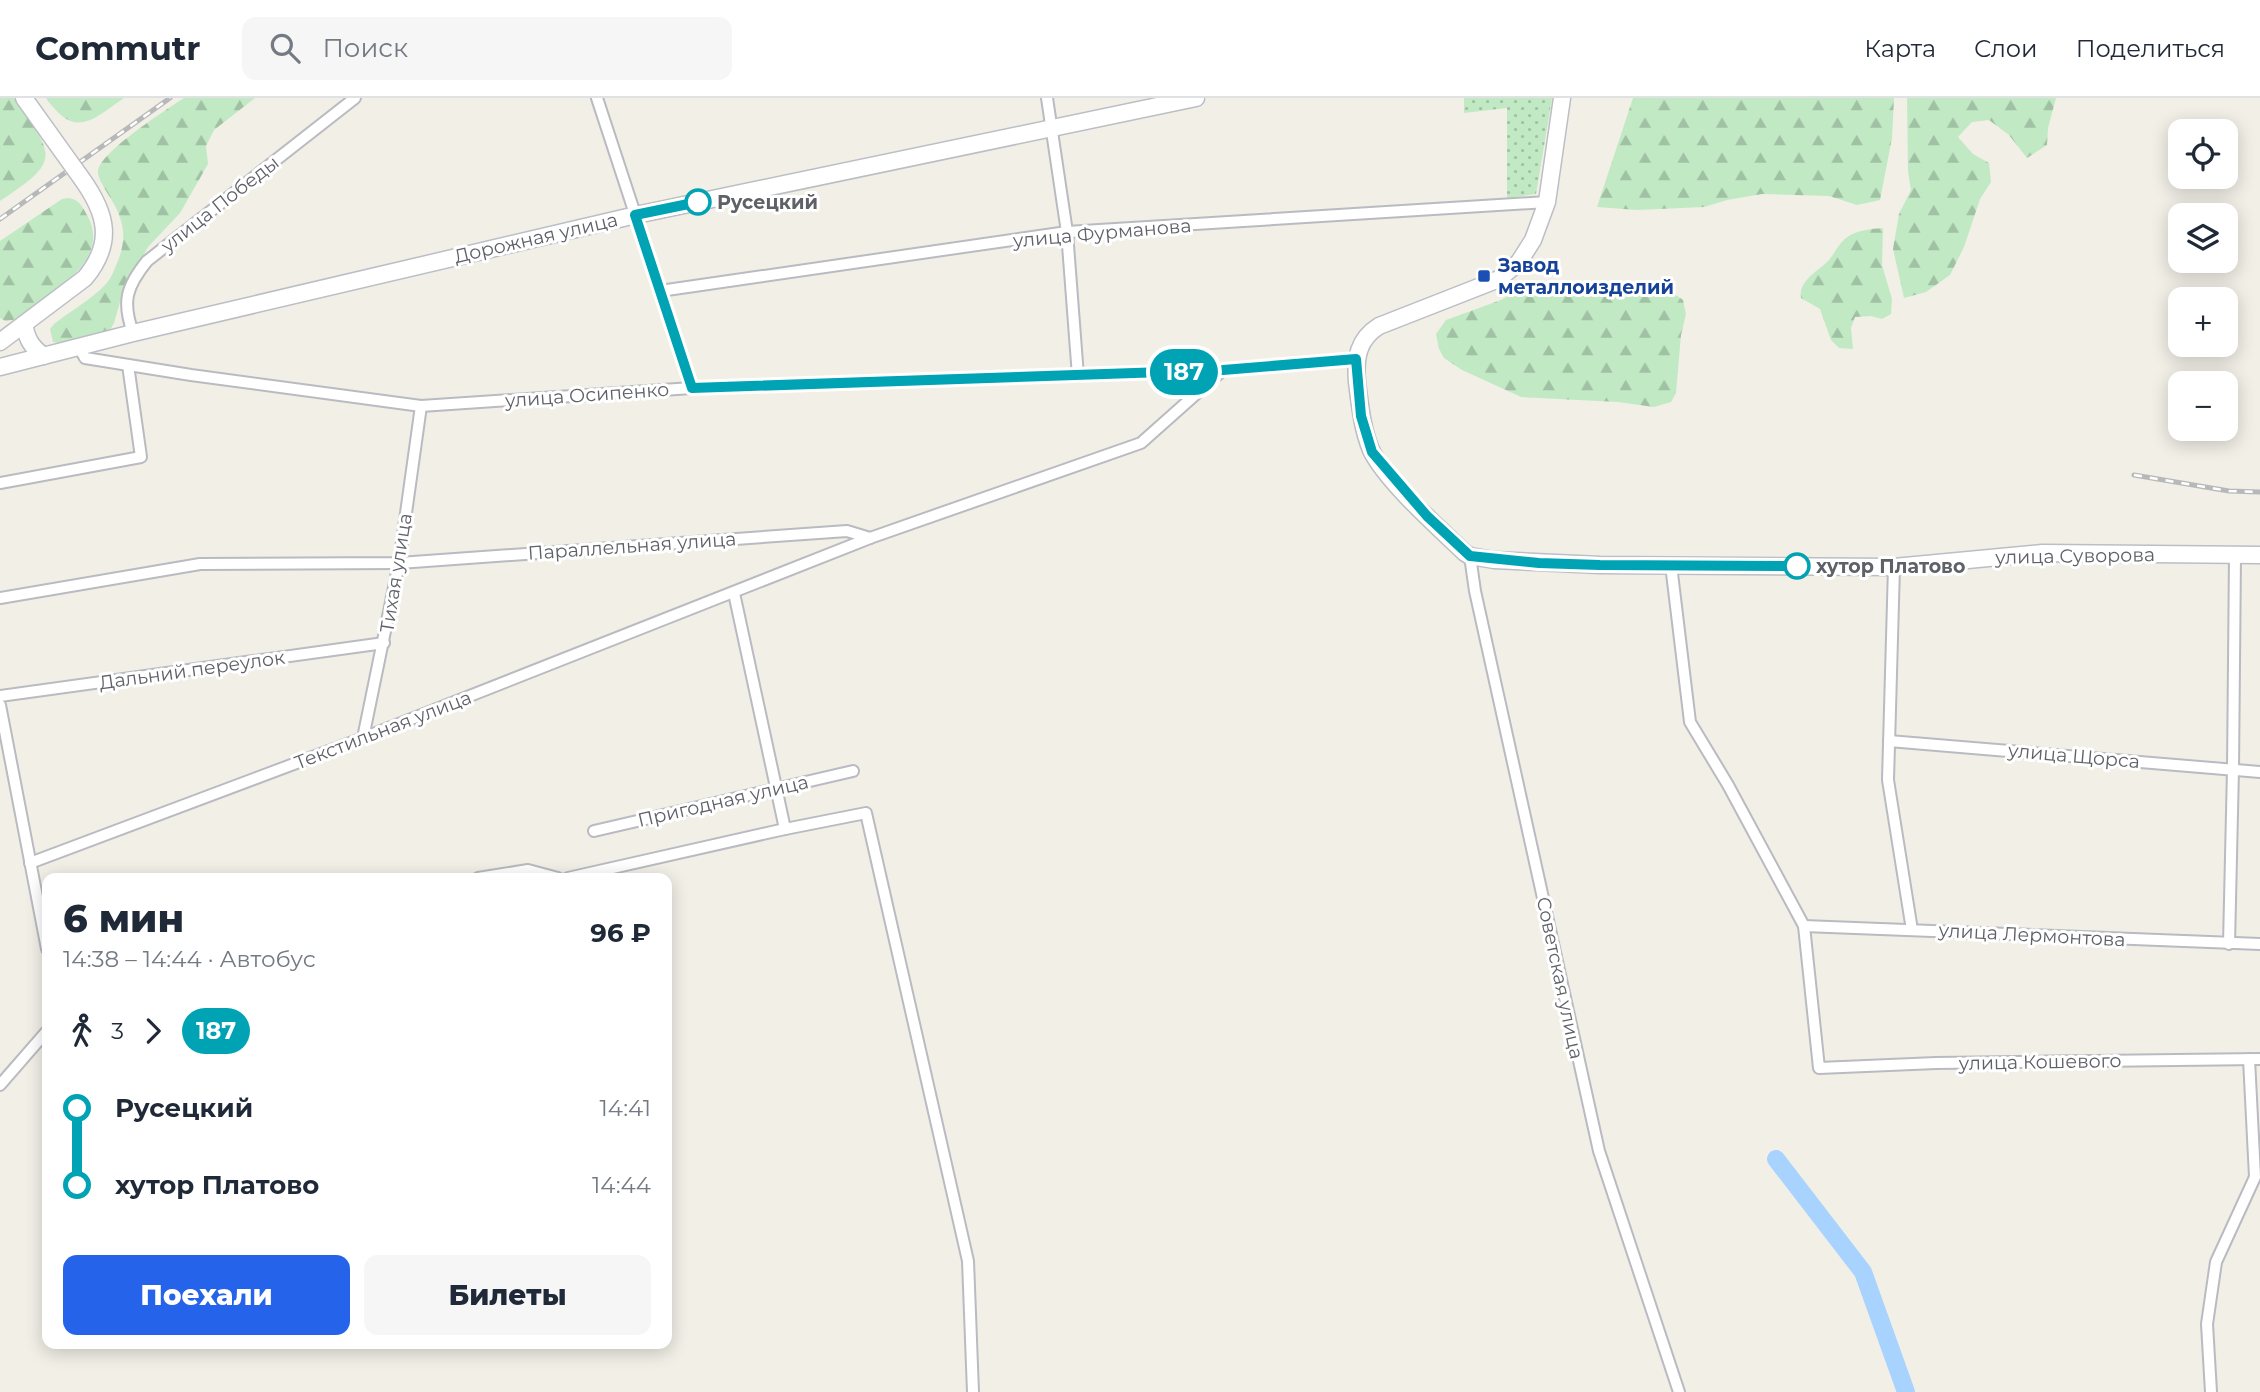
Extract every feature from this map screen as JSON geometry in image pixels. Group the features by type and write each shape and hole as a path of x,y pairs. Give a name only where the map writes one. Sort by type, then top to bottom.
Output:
{"main road":[{"path":"0,342 85,278 96,265 103,249 102,216 82,179 24,98"},
{"name":"Дорожная улица","path":"0,367 133,333 635,215 1196,98"},
{"path":"1470,556 1427,516 1372,452 1361,416 1356,359 1369,332 1379,326 1499,279 1510,272 1533,240 1547,202 1562,98"},
{"path":"24,324 32,346 44,356"},
{"name":"улица Суворова","path":"1470,556 1539,563 1894,567 2042,553 2260,555"}],"street":[{"name":"улица Победы","path":"133,333 127,315 126,297 147,261 355,98"},
{"path":"597,98 692,388"},
{"path":"1047,98 1067,232 1078,376"},
{"name":"улица Фурманова","path":"660,291 1067,232 1547,202"},
{"name":"улица Осипенко","path":"79,347 85,358 421,406 692,388 1223,370 1356,359"},
{"path":"0,483 141,457 128,365"},
{"path":"870,538 1141,443 1223,370"},
{"name":"Тихая улица","path":"363,738 398,563 421,406"},
{"name":"Параллельная улица","path":"0,598 200,564 398,563 847,530 870,538"},
{"name":"Текстильная улица","path":"30,863 363,738 870,538"},
{"path":"2228,944 2235,555"},
{"name":"Советская улица","path":"1470,556 1475,591 1599,1151 1679,1392"},
{"path":"1671,565 1690,722 1728,785 1804,926"},
{"path":"1894,567 1888,780 1912,930"},
{"path":"734,593 785,829"},
{"name":"Дальний переулок","path":"0,696 384,643"},
{"path":"0,705 42,924"},
{"name":"улица Щорса","path":"1889,741 2260,772"},
{"name":"Пригодная улица","path":"594,831 853,771"},
{"path":"590,873 866,813 968,1261 973,1392"},
{"path":"509,873 528,870 539,873"},
{"name":"улица Лермонтова","path":"1804,926 2260,944"},
{"name":"улица Кошевого","path":"1804,926 1819,1068 1936,1063 2254,1059"},
{"path":"0,1085 42,1037"},
{"path":"2211,1392 2207,1324 2216,1262 2255,1177 2254,1059"}],"green space":[{"path":"0,98 14,98 37,132 46,155 43,165 35,175 0,201"},
{"path":"46,98 124,98 92,119 75,122 56,111"},
{"path":"184,98 255,98 214,130 206,146 208,164 180,213 148,247 122,295 110,330 63,344 53,342 50,329 105,285 121,253 122,225 100,178 98,171 102,163 122,142"},
{"path":"1464,98 1552,98 1536,194 1507,198 1507,108 1464,113"},
{"path":"1633,98 1894,98 1892,138 1880,200 1857,205 1829,196 1762,194 1704,207 1637,210 1597,207"},
{"path":"1907,98 2056,98 2048,128 2047,145 2027,158 2009,135 1989,120 1972,122 1958,137 1973,154 1989,163 1991,182 1980,199 1964,247 1950,275 1926,292 1904,298 1893,249 1899,214 1911,190 1908,171"},
{"path":"62,199 78,201 82,206 93,232 91,248 84,263 58,289 13,320 5,321 0,318 0,241"},
{"path":"1883,228 1882,265 1892,299 1891,314 1882,319 1871,316 1855,317 1851,328 1853,349 1839,348 1831,340 1820,309 1801,298 1803,286 1850,235"},
{"path":"1526,286 1547,296 1578,287 1676,295 1683,300 1686,314 1681,335 1676,393 1671,402 1654,407 1618,402 1521,397 1462,370 1444,358 1436,334 1446,320 1501,300"}],"waterway":[{"path":"1776,1159 1863,1272 1906,1392"}],"railway":[{"path":"0,219 170,98"},
{"path":"2134,475 2229,491 2260,492"}],"bus line":[{"name":"187","path":"698,202 635,215 692,388 1223,370 1356,359 1361,416 1372,452 1427,516 1470,556 1494,560 1600,565 1797,566"}],"place":[{"name":"Русецкий","path":"698,202"},
{"name":"Завод металлоизделий","path":"1484,276"},
{"name":"хутор Платово","path":"1797,566"}]}
